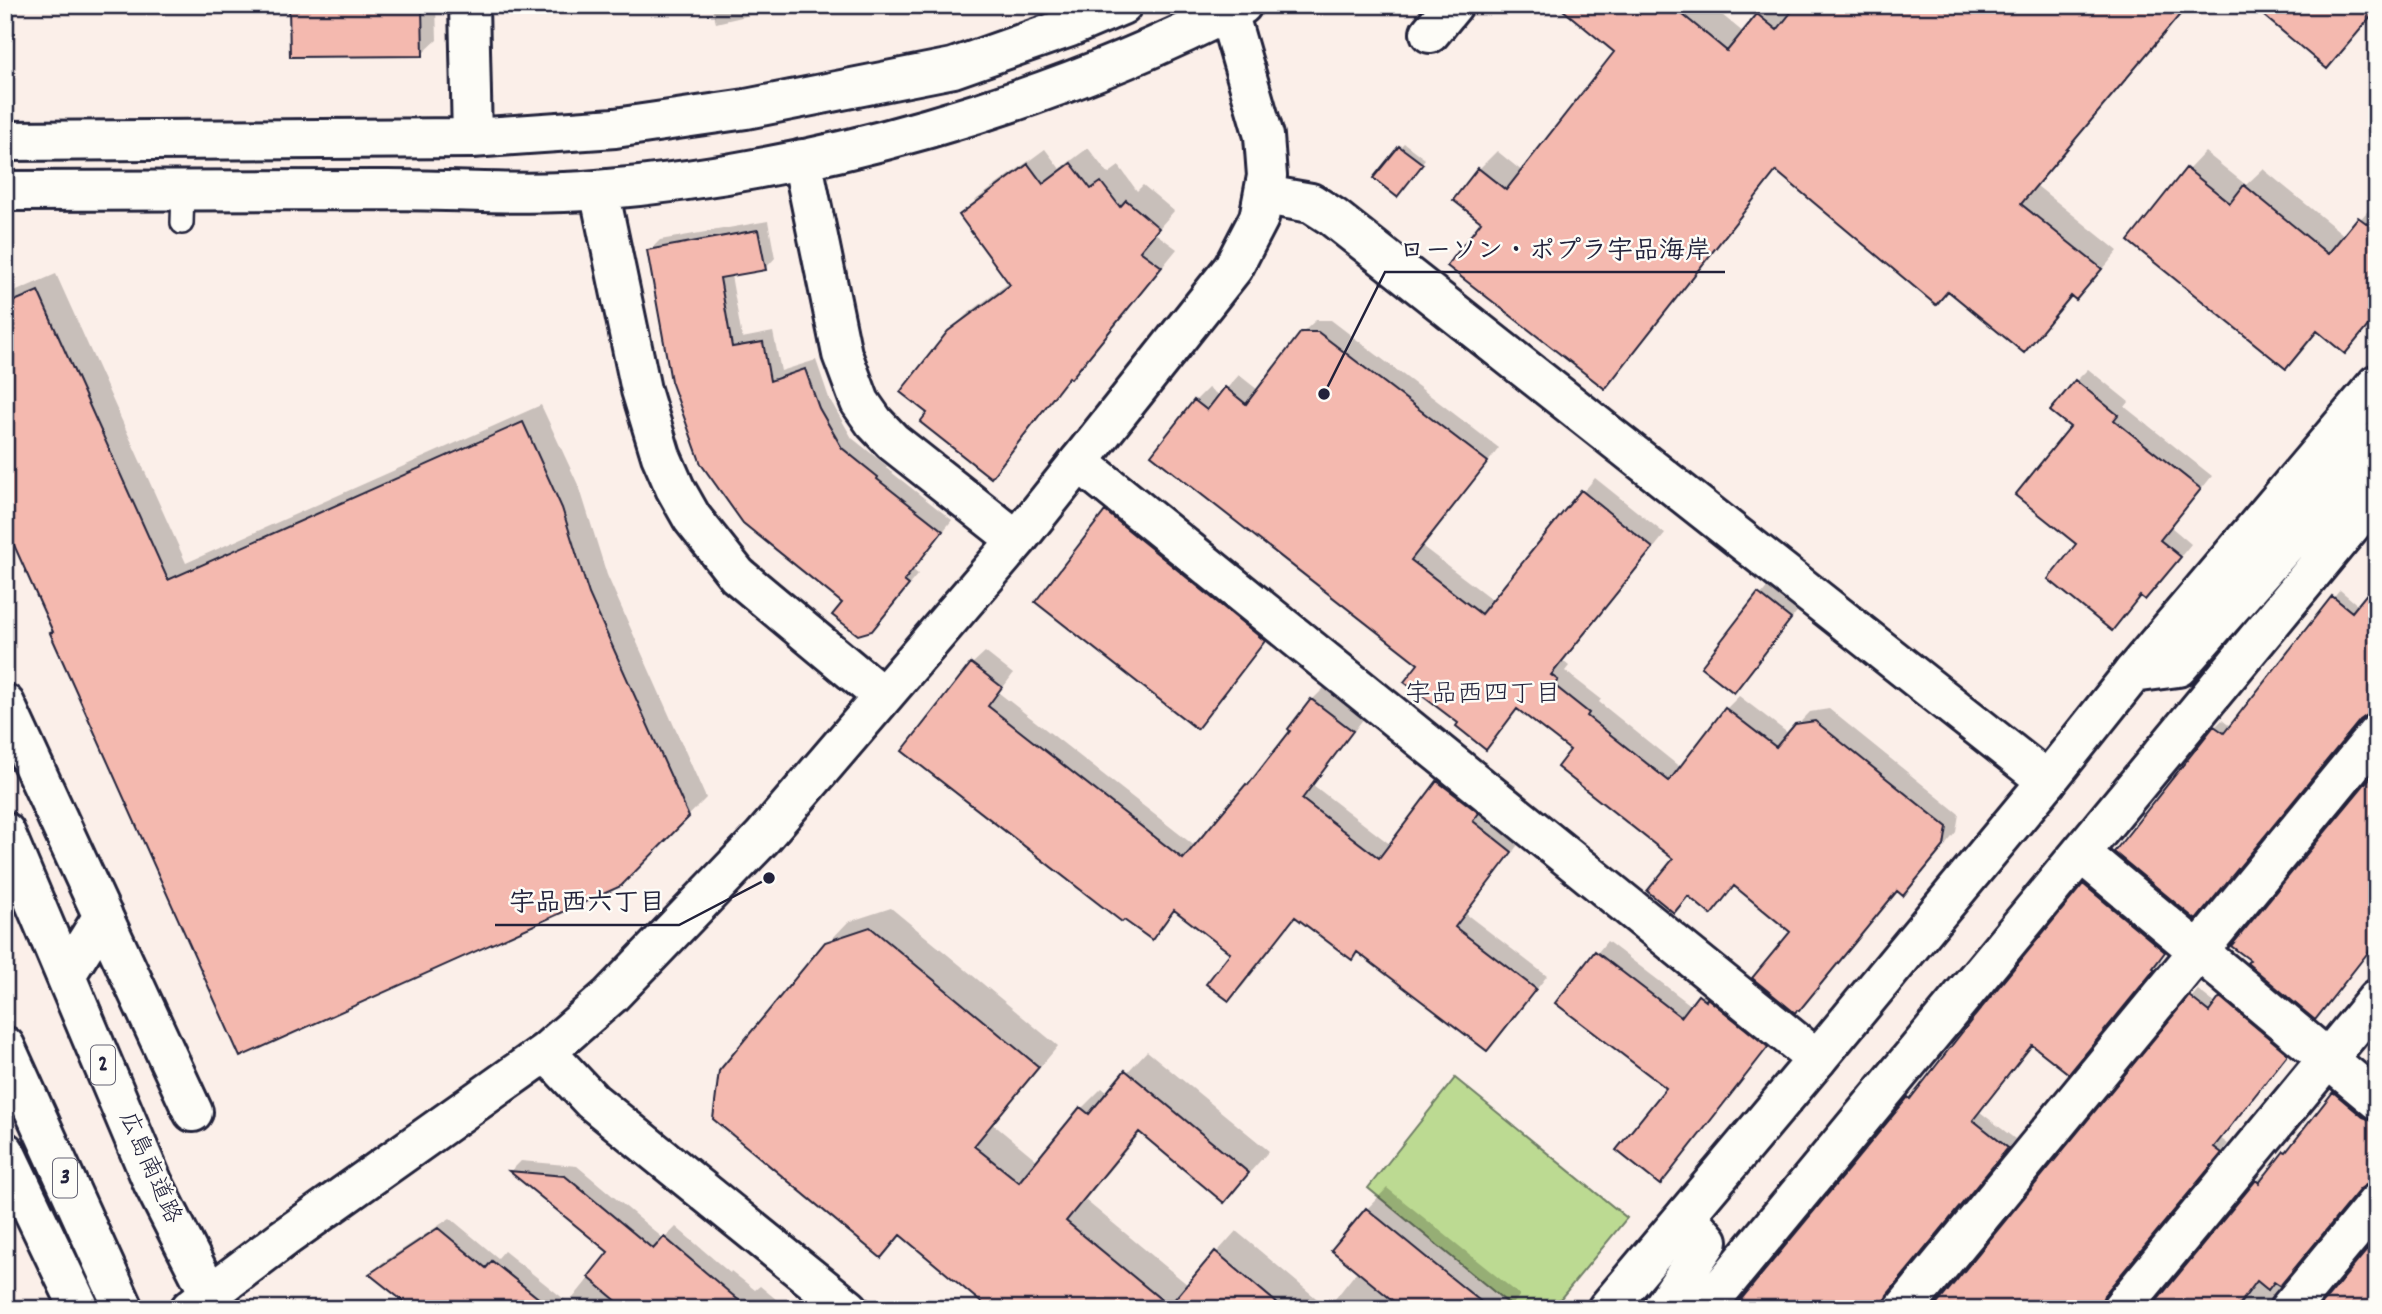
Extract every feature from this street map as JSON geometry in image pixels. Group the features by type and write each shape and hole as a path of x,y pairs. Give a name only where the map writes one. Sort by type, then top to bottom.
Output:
{"main road":[{"path":"469,5 472,138"},
{"path":"5,141 472,138 615,128 680,120 953,68 1070,27 1122,5"},
{"path":"5,191 183,207 391,190 599,190 744,171 931,127 1067,83 1232,7 1264,136 1267,177 1265,195 1254,230 1233,268 1017,540 762,838 610,996 546,1052 295,1230 205,1304"},
{"path":"802,159 842,354 860,402 874,422 894,442 972,507 1017,540"},
{"path":"599,190 644,401 661,456 675,488 692,518 737,575 882,696"},
{"path":"1265,195 1311,203 1334,217 2047,781"},
{"path":"1607,1309 2047,781 2133,673 2377,384"},
{"path":"2133,673 2178,667 2377,441"},
{"path":"1079,462 1817,1059"},
{"path":"1704,1309 2377,494"},
{"path":"5,704 193,1112"},
{"path":"1904,1309 2377,734"},
{"name":"広島南道路","path":"5,831 205,1304"},
{"path":"2082,854 2377,1100"},
{"path":"66,975 103,916"},
{"path":"2121,1309 2377,999"},
{"name":"3","path":"5,1046 124,1309"},
{"path":"546,1052 592,1101 849,1309"},
{"path":"5,1152 80,1309"},
{"path":"2289,1309 2377,1203"},
{"path":"1662,1309 1708,1241 1686,1215"}],"green space":[{"path":"1455,1078 1627,1218 1552,1309 1515,1309 1368,1188"}],"building":[{"path":"289,5 422,5 423,56 290,57"},
{"path":"1557,5 1671,5 1727,51 1757,14 1777,30 1797,5 2188,5 2021,204 2102,269 2076,300 2071,296 2024,353 1948,291 1936,305 1776,171 1605,389 1447,266 1481,222 1453,200 1478,168 1506,190 1614,52"},
{"path":"2251,5 2377,5 2377,10 2327,69"},
{"path":"1399,146 1423,164 1397,197 1373,178"},
{"path":"1071,163 1091,189 1101,182 1120,207 1126,200 1159,228 1140,251 1162,267 1071,379 1069,377 991,478 920,422 927,413 900,392 948,331 1010,285 959,215 1028,164 1043,184"},
{"path":"2186,168 2230,203 2244,185 2328,254 2358,217 2377,231 2377,315 2345,354 2317,331 2286,369 2128,241"},
{"path":"758,230 766,270 720,278 732,347 763,342 770,381 805,369 819,408 842,448 943,531 904,581 909,585 872,631 858,635 832,615 842,603 743,523 701,464 671,381 647,250"},
{"path":"38,291 168,580 523,422 562,508 589,594 689,817 621,886 240,1057 50,633 53,632 5,525 5,305"},
{"path":"1301,332 1318,332 1488,462 1411,560 1481,614 1581,490 1653,548 1551,675 1558,680 1554,685 1589,713 1587,716 1669,781 1725,708 1776,747 1795,724 1815,721 1947,827 1944,846 1903,896 1897,891 1799,1011 1795,1013 1752,978 1790,932 1734,886 1711,915 1688,896 1674,913 1647,891 1673,859 1557,767 1570,750 1517,709 1486,750 1456,726 1458,723 1404,682 1418,664 1151,455 1194,400 1207,410 1225,387 1246,404"},
{"path":"2075,380 2118,415 2114,420 2201,489 2160,540 2181,557 2145,600 2140,596 2112,631 2048,579 2076,544 2015,495 2070,427 2050,411"},
{"path":"1105,511 1265,641 1197,729 1035,602"},
{"path":"2377,581 2377,713 2369,714 2360,720 2196,920 2114,852 2214,726 2224,733 2332,596 2352,612"},
{"path":"1758,593 1791,619 1734,693 1701,667"},
{"path":"971,663 1002,687 988,706 1183,859 1246,784 1248,785 1311,699 1353,731 1302,799 1379,858 1437,781 1479,813 1473,821 1512,852 1455,927 1536,989 1487,1051 1357,952 1352,960 1295,917 1229,1001 1206,984 1230,953 1174,910 1152,940 1124,920 1122,922 902,751"},
{"path":"2377,769 2377,941 2315,1020 2247,963 2250,960 2231,946"},
{"path":"2083,884 2165,952 2153,968 2155,969 2069,1074 2032,1045 1973,1120 2008,1148 1887,1295 1883,1309 1733,1309 1908,1097 1910,1099"},
{"path":"870,927 1039,1067 974,1146 1019,1182 1080,1107 1089,1114 1125,1070 1249,1173 1224,1203 1139,1132 1066,1221 1169,1306 1215,1251 1284,1309 989,1309 900,1235 881,1258 713,1119 719,1071 825,942"},
{"path":"1595,951 1681,1017 1698,995 1706,1001 1707,998 1768,1047 1660,1185 1616,1150 1666,1088 1555,1003"},
{"path":"2189,996 2209,1012 2220,997 2288,1054 2214,1147 2222,1153 2104,1295 2100,1309 1933,1309"},
{"path":"2333,1092 2363,1117 2377,1122 2377,1182 2369,1183 2360,1189 2280,1286 2274,1282 2268,1290 2257,1281 2236,1309 2150,1309 2256,1180 2259,1183 2284,1151 2286,1152"},
{"path":"509,1171 565,1176 653,1249 664,1237 749,1309 626,1309 588,1277 608,1252"},
{"path":"1366,1208 1490,1309 1403,1309 1331,1250"},
{"path":"438,1228 486,1268 492,1261 552,1309 413,1309 369,1274"},
{"path":"2377,1238 2377,1309 2318,1309"}],"place":[{"name":"ローソン・ポプラ宇品海岸","path":"1324,394"},
{"name":"宇品西六丁目","path":"769,878"}],"district":[{"name":"宇品西四丁目","path":"1483,695"}]}
